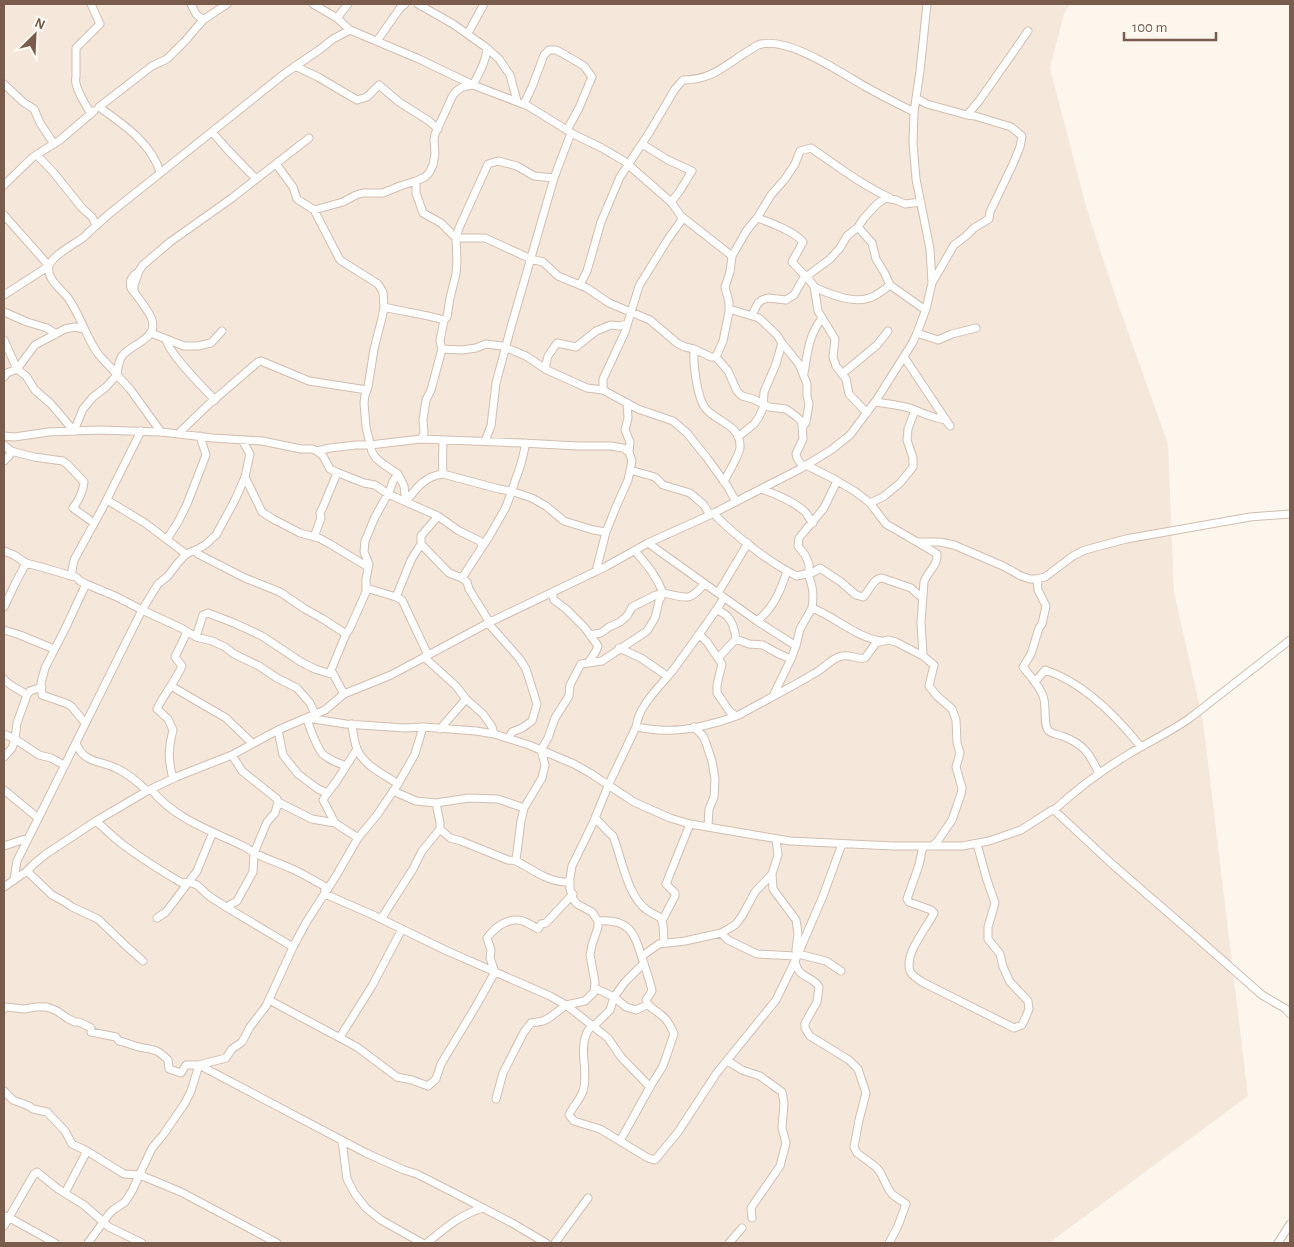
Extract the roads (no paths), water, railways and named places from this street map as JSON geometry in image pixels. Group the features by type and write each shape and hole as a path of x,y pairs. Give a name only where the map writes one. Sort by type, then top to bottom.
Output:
{"street":[{"path":"91,4 100,24 76,48 76,76 74,81 91,114"},
{"path":"191,4 196,14 203,20"},
{"path":"4,185 33,157 54,144 152,66 167,58 203,20 227,4"},
{"path":"313,4 336,18 350,30 520,103 602,148 629,165 671,202 681,216 732,256"},
{"path":"336,18 348,4"},
{"path":"377,41 400,8 405,4"},
{"path":"418,4 468,34 499,59 510,75 520,103"},
{"path":"468,34 484,4"},
{"path":"4,885 27,871 35,862 96,820 149,790 232,755 278,730 325,710 344,694 390,675 648,543 736,502 805,466 850,435 875,402 918,333 932,283 930,249 914,158 914,112 927,4"},
{"path":"4,295 49,266 53,260 160,172 295,66 333,39 350,30"},
{"path":"967,115 979,102 1028,31"},
{"path":"580,285 601,222 620,178 675,89 683,80 706,77 719,71 758,45 778,45 807,53 914,112"},
{"path":"314,210 343,202 363,193 383,193 425,177 433,165 436,154 434,140 453,96 462,87 473,84 484,62 487,48"},
{"path":"485,441 491,426 496,383 538,229 569,131 592,77 584,66 556,50 549,50 544,55 532,88 520,103"},
{"path":"295,66 357,100 367,97 379,85 399,102 438,129"},
{"path":"4,84 34,110 54,144"},
{"path":"916,98 927,104 1010,127 1022,136 1016,156 990,212 989,219 974,228 954,245 932,283"},
{"path":"99,107 134,132 158,164 160,172"},
{"path":"212,132 256,179"},
{"path":"74,431 83,409 117,375 119,360 125,352 151,334 154,326 152,320 130,284 133,276 170,242 232,198 309,138"},
{"path":"642,144 668,160 692,170 671,202"},
{"path":"716,357 723,340 729,308 725,287 730,272 732,256 747,230 795,164 800,151 811,148 855,179 890,198 905,204 921,202"},
{"path":"37,155 82,208 92,217 96,225"},
{"path":"421,439 424,433 423,420 426,400 431,390 442,349 440,341 456,274 456,238 488,164 498,161 516,166 534,176 554,178"},
{"path":"276,164 293,187 297,199 314,210 340,260 378,284 383,292 384,307 364,403 366,427 372,452 376,458 398,474 404,486 406,502"},
{"path":"416,182 416,194 423,213 441,223 456,238 485,238 531,259 543,262 558,276 587,288 609,303 650,320 684,348 694,349 711,357 716,357 728,371 737,392 742,396 770,407 786,409 797,416 800,420 803,439 796,454 797,458 805,466 837,481 870,503 886,524 937,554"},
{"path":"752,314 758,303 762,300 768,298 786,300 794,295 802,279 830,259 840,248 847,236 858,227 877,204 886,198 890,198"},
{"path":"4,216 49,266 51,276 69,298 100,356 130,389 161,432"},
{"path":"603,390 603,379 618,349 639,286 681,221 681,216"},
{"path":"757,218 798,236 803,242 792,262 814,287 818,311 835,339 833,358 836,366 846,379 849,394 867,413"},
{"path":"858,227 872,243 876,259 890,285 926,309"},
{"path":"814,287 847,299 867,299 890,285"},
{"path":"384,307 444,320"},
{"path":"729,308 745,314 752,314 759,318 769,326 800,364 808,384 807,396 809,404 806,422 802,428"},
{"path":"4,312 47,328 56,334"},
{"path":"804,374 810,338 822,318"},
{"path":"545,368 548,356 557,343 576,347 596,331 612,324 619,326 627,324"},
{"path":"918,333 938,340 952,334 976,328"},
{"path":"4,377 7,373 18,369 35,345 65,329 84,329"},
{"path":"151,334 184,346 198,346 211,343 222,331"},
{"path":"842,374 877,345 888,331"},
{"path":"4,340 18,369 74,431"},
{"path":"166,340 167,345 176,357 214,400"},
{"path":"738,437 759,417 763,408 764,392 776,364 782,343"},
{"path":"442,349 462,350 486,344 495,344 526,356 545,368 588,388 603,390 638,409 673,421 686,433 724,482 736,502"},
{"path":"694,349 693,361 700,400 705,409 736,430 738,437 740,448 724,482"},
{"path":"875,402 914,410 948,423 904,357"},
{"path":"179,434 214,400 256,363 261,361 309,381 367,390"},
{"path":"596,571 606,532 628,480 632,461 629,452 630,442 625,430 628,418 627,403"},
{"path":"870,503 883,498 900,483 913,467 913,458 907,440 908,429 914,410"},
{"path":"4,436 14,437 49,432 99,430 141,431 262,441 301,449 312,449 323,456 330,469 337,473 375,485 388,494 438,516 459,531 480,541 482,546"},
{"path":"71,576 74,560 107,500 141,431"},
{"path":"167,539 187,504 206,455 200,436"},
{"path":"317,451 347,446 421,439 611,446 623,448 629,452"},
{"path":"14,879 17,861 142,610 158,584 168,576 186,554 196,550 216,534 235,500 245,477 250,454 242,440"},
{"path":"443,440 443,474"},
{"path":"462,578 506,507 526,443"},
{"path":"4,445 11,451 62,461 68,465 84,482 84,488 79,500 73,508 94,523"},
{"path":"4,461 11,451"},
{"path":"630,470 655,477 663,484 690,493 712,514 748,543 797,576 808,574 820,568 860,596 865,596 879,577 911,588 922,598"},
{"path":"314,537 321,518 322,507 337,473"},
{"path":"344,694 331,670 366,592 369,564 364,552 365,541 393,480 398,474"},
{"path":"406,502 415,489 426,480 443,474 532,498 546,506 564,521 606,532"},
{"path":"245,477 262,512 300,533 330,544 368,567"},
{"path":"773,697 791,659 800,628 812,608 814,597 813,586 808,574 809,564 798,546 799,538 824,508 837,481"},
{"path":"761,488 773,492 796,505 806,513 813,523"},
{"path":"107,500 167,539 186,554"},
{"path":"918,542 935,541 960,547 1021,576 1037,579 1045,577 1085,550 1126,539 1250,517 1290,514"},
{"path":"396,597 411,560 421,544 421,536 438,516"},
{"path":"648,543 757,622 796,646"},
{"path":"496,1099 503,1073 524,1032 531,1023 543,1021 566,1005 585,1001 592,995 595,988 590,955 598,930 598,921 592,912 575,902 573,898 570,889 572,866 620,763 642,710 717,609 721,596 748,543"},
{"path":"923,656 921,622 922,598 926,577 936,562 937,554 947,543"},
{"path":"421,544 449,573 467,582 489,623 526,669 537,704 532,721 512,732 509,738"},
{"path":"196,550 198,554 245,578 280,592 346,634"},
{"path":"4,551 26,563 76,577 80,581 118,596 196,637 225,647 234,654 297,688 310,703 315,714"},
{"path":"634,551 650,568 663,593"},
{"path":"4,608 26,563"},
{"path":"757,622 770,610 787,571"},
{"path":"1037,579 1038,590 1046,606 1032,654 1022,667 1035,682 1043,696 1046,708 1045,726 1052,733 1063,736 1084,747 1091,756 1099,773"},
{"path":"85,723 72,706 42,695 42,678 44,668 86,584"},
{"path":"590,635 601,633 620,622 628,616 632,607 656,595 663,593 688,597 698,592 704,584"},
{"path":"366,588 402,600 426,656 488,720 494,734"},
{"path":"552,593 554,600 566,609 598,646 588,663"},
{"path":"516,860 524,808 542,778 545,764 541,750 569,696 570,685 577,670 582,664 602,661 647,631 655,618 658,601 663,593"},
{"path":"812,608 867,638 884,642"},
{"path":"717,609 720,613 726,615 735,628 736,639"},
{"path":"196,637 203,615 208,613 262,636 314,669 334,675"},
{"path":"4,630 54,650"},
{"path":"173,779 169,764 169,747 174,730 168,719 157,709 161,699 178,676 182,666 175,657 187,632"},
{"path":"699,634 708,642 722,664 717,693 730,712 736,716"},
{"path":"718,657 736,639"},
{"path":"736,639 749,644 763,645 791,659"},
{"path":"636,726 659,730 675,730 716,723 736,716 773,697 818,672 833,660 842,656 865,658 876,643 888,640 896,642 923,656 934,665 929,686 952,709 956,720 957,743 960,753 956,767 962,788 961,794 952,820 938,842 932,846"},
{"path":"307,718 352,724 476,731 509,738 561,757 583,769 622,796 643,807 690,824 790,841 962,846 1001,838 1021,830 1054,810 1099,773 1182,723 1290,640"},
{"path":"619,648 641,658 668,676"},
{"path":"1035,682 1045,670 1059,674 1081,688 1115,716 1141,747"},
{"path":"4,679 8,684 27,695"},
{"path":"171,686 226,718 252,743"},
{"path":"4,757 12,748 17,723 27,695 42,687"},
{"path":"440,729 466,699"},
{"path":"307,718 322,753 333,761 346,766"},
{"path":"352,724 355,743 359,753 369,765 398,784"},
{"path":"4,1008 47,1007 91,1028 91,1032 116,1037 119,1041 134,1046 157,1050 168,1060 169,1069 181,1073 186,1065 199,1065 226,1058 232,1049 242,1042 268,1000 311,914 358,838 377,815 398,784 415,754 423,727"},
{"path":"694,727 703,736 706,743 715,779 714,797 709,809 708,827"},
{"path":"278,730 283,755 298,774 325,792 326,795"},
{"path":"4,734 39,755 51,758 64,765"},
{"path":"76,743 79,751 84,756 125,773 185,818 254,853 291,868 324,886 325,894"},
{"path":"334,823 323,800 357,749"},
{"path":"232,755 242,771 277,799 278,802 312,819 334,823 358,838"},
{"path":"4,790 38,818"},
{"path":"393,791 416,801 436,803 469,798 498,799 524,808"},
{"path":"226,907 237,901 253,872 254,853 268,822 275,813 278,802"},
{"path":"381,919 413,869 422,851 440,829 436,803"},
{"path":"1054,810 1077,833 1262,995 1286,1008 1290,1014"},
{"path":"595,818 613,836 627,881 640,903 647,910 661,918 664,942"},
{"path":"96,820 123,845 143,859 182,883 189,882 200,887 209,896 226,907 293,947"},
{"path":"662,921 675,896 675,893 666,884 690,824"},
{"path":"440,829 450,838 508,860 516,860 556,882 570,882"},
{"path":"157,918 166,912 189,882 196,871 213,832"},
{"path":"4,846 28,838"},
{"path":"776,839 778,855 772,874 773,889 792,913 797,923 796,957 799,972 816,982 819,988 817,1002 805,1023 805,1028 810,1036 849,1060 858,1069 866,1093 854,1147 856,1153 876,1167 893,1195 906,1204 898,1226 888,1243"},
{"path":"772,874 755,892 736,924 720,933 685,941 664,942 653,947 614,996 610,1010 586,1034 583,1045 586,1075 583,1090 569,1115 574,1121 600,1129 648,1158 655,1160 678,1132 716,1074 776,1000 823,896 842,844"},
{"path":"923,846 920,865 908,900 934,913 917,939 910,958 911,973 922,982 1014,1028 1022,1025 1027,1014 1028,1001 1010,982 1003,967 1002,958 988,939 988,927 995,903 977,844"},
{"path":"27,871 52,895 98,920 143,961"},
{"path":"325,894 566,1005 608,1038 621,1057 650,1087"},
{"path":"268,1000 357,1047 397,1077 428,1086 436,1080 442,1064 495,972 490,958 491,950 487,938 491,932 509,921 518,920 538,929 541,924 546,923 572,894"},
{"path":"598,921 611,920 630,930 636,938 652,991 646,1000 647,1005"},
{"path":"340,1037 372,986 402,929"},
{"path":"720,933 728,940 757,954 826,960 840,971"},
{"path":"595,988 614,996 626,1007 636,1010 647,1005"},
{"path":"620,1140 663,1066 674,1034 669,1023 662,1015 647,1005"},
{"path":"728,1061 742,1070 760,1076 782,1092 784,1103 782,1128 786,1143 780,1166 751,1208 752,1218"},
{"path":"199,1065 342,1141 416,1174 483,1208 546,1243"},
{"path":"88,1243 113,1210 125,1202 152,1148 163,1135 191,1091 199,1065"},
{"path":"4,1091 13,1100 33,1109 47,1112 65,1131 72,1144 124,1174 140,1175 180,1192 277,1243"},
{"path":"342,1141 347,1179 355,1194 366,1208 381,1220 422,1243"},
{"path":"65,1193 87,1151"},
{"path":"4,1226 6,1217 37,1172 84,1205 109,1227 142,1243"},
{"path":"554,1243 588,1198"},
{"path":"427,1243 466,1214 483,1208"},
{"path":"6,1217 55,1243"},
{"path":"1278,1243 1290,1224"},
{"path":"729,1243 742,1228"}]}
